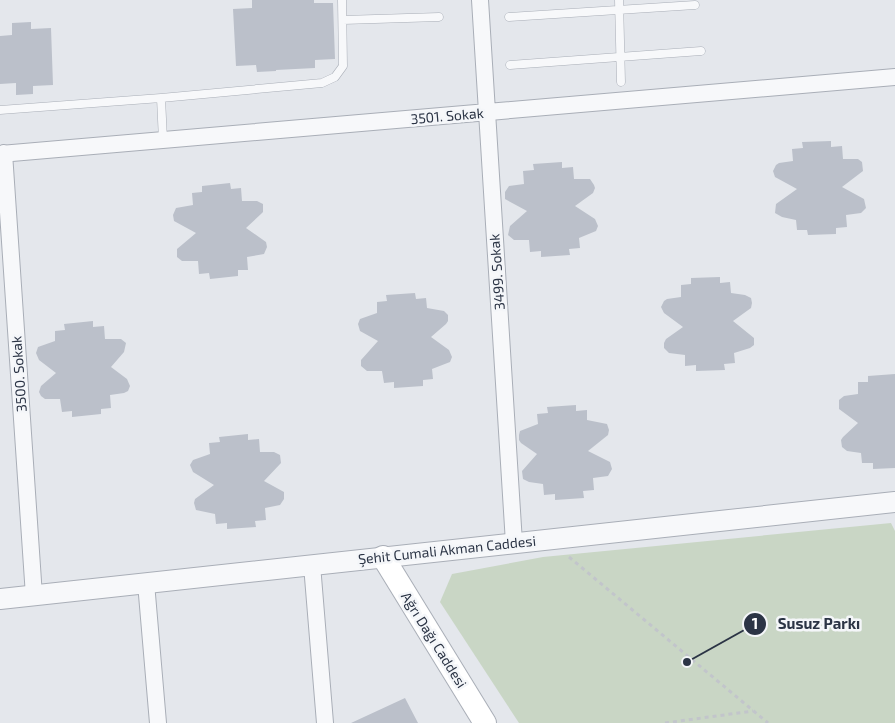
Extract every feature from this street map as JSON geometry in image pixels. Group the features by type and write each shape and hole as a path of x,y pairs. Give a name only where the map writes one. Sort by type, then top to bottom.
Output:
{"main road":[{"name":"Ağrı Dağı Caddesi","path":"383,557 485,723"}],"street":[{"name":"3499. Sokak","path":"480,0 514,543"},
{"name":"3501. Sokak","path":"2,154 895,77"},
{"name":"3500. Sokak","path":"2,154 34,596"},
{"name":"Şehit Cumali Akman Caddesi","path":"0,599 895,502"},
{"path":"312,565 325,723"},
{"path":"146,583 158,723"}],"lane":[{"path":"0,110 322,83 334,78 343,66 342,0"},
{"path":"619,0 621,82"},
{"path":"509,17 696,5"},
{"path":"343,20 439,17"},
{"path":"510,65 701,51"},
{"path":"161,98 163,140"}],"path":[{"path":"547,540 768,723"},
{"path":"664,723 754,711"}],"green space":[{"path":"891,523 895,531 895,723 519,723 440,602 452,574 543,557"}],"building":[{"path":"252,0 314,0 314,3 333,3 335,59 315,60 315,68 276,71 257,72 256,65 236,66 233,9 252,8"},
{"path":"31,22 31,29 51,28 53,85 33,86 33,94 16,95 16,83 0,84 0,36 12,35 12,23"},
{"path":"831,141 831,147 842,146 843,159 858,159 862,162 863,171 842,187 864,199 866,208 861,213 846,215 847,227 836,228 836,234 808,235 807,230 797,230 796,220 782,217 775,213 776,204 797,189 775,177 773,171 779,163 793,161 792,149 803,148 802,142"},
{"path":"562,162 562,168 573,167 574,179 590,179 594,185 593,193 575,206 595,219 598,226 596,231 579,238 580,248 569,249 570,255 541,257 541,251 530,252 529,240 514,240 508,235 510,226 527,211 505,199 505,192 509,186 524,184 523,171 534,170 533,164"},
{"path":"230,183 231,189 241,188 242,201 257,201 263,204 263,212 246,228 266,242 267,247 264,254 247,257 248,270 238,270 238,276 210,279 209,273 199,274 198,261 182,261 177,257 177,249 196,233 174,221 173,215 176,208 193,205 192,193 202,192 202,186"},
{"path":"720,277 720,283 730,282 731,293 751,298 751,308 733,321 754,338 754,345 734,353 735,363 724,364 725,370 696,371 696,365 685,366 685,355 669,353 664,348 666,339 683,327 664,313 661,307 667,299 681,297 681,285 691,284 691,278"},
{"path":"415,293 416,299 426,298 427,308 444,311 448,315 446,324 431,337 449,350 452,357 450,362 432,369 433,379 423,380 423,386 394,388 394,382 384,383 382,371 367,371 361,366 361,360 378,341 360,331 358,324 360,319 377,313 377,302 387,301 386,295"},
{"path":"93,321 93,327 104,326 105,339 121,339 126,343 124,352 111,367 127,379 130,386 128,391 124,393 110,395 111,408 101,409 101,414 72,417 72,411 62,412 60,399 45,399 41,396 39,392 41,386 56,373 39,360 36,353 38,347 55,341 55,331 65,330 64,324"},
{"path":"895,374 895,468 873,469 873,463 862,463 861,453 847,451 842,447 841,440 843,437 858,423 839,409 839,400 844,396 858,394 858,382 868,382 868,376"},
{"path":"576,405 576,411 587,410 587,420 607,424 608,435 588,451 610,462 612,469 608,476 593,478 594,490 583,491 584,498 555,500 555,494 544,495 543,484 523,479 522,471 537,454 521,443 519,435 520,431 538,424 537,414 548,413 547,407"},
{"path":"248,434 248,440 259,439 260,452 274,452 280,455 281,463 264,481 284,492 284,499 280,505 265,508 266,520 255,521 256,527 227,529 227,523 216,524 215,514 196,510 195,499 214,485 193,472 190,465 193,460 210,454 209,443 220,442 219,437"},
{"path":"405,698 418,723 351,723"}],"place":[{"name":"Susuz Parkı","path":"687,662"}]}
